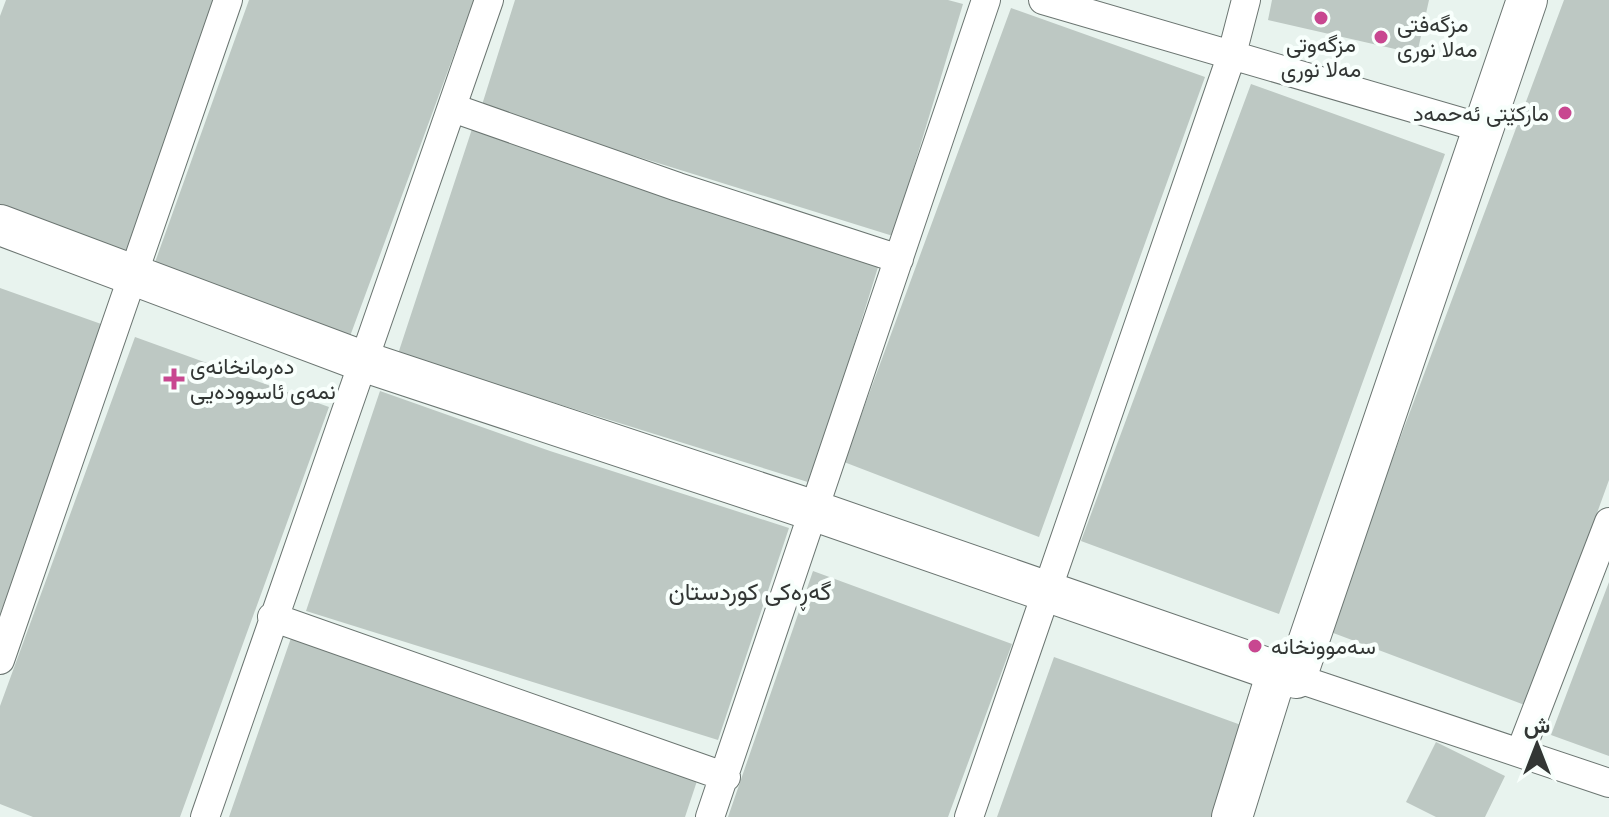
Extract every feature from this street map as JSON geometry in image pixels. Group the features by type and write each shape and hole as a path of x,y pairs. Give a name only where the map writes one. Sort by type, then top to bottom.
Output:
{"street":[{"path":"0,660 228,0"},
{"path":"205,817 489,0"},
{"path":"710,817 986,0"},
{"path":"1043,0 1485,129"},
{"path":"969,817 1049,593 1232,54 1246,0"},
{"path":"1232,817 1485,129 1527,0"},
{"path":"453,108 899,259"},
{"path":"0,225 365,362 812,510 1286,675 1609,783"},
{"path":"1520,753 1609,522"},
{"path":"272,617 726,777"}],"building":[{"path":"6,0 219,0 127,253 0,207 0,16"},
{"path":"249,0 474,0 349,339 154,265"},
{"path":"515,0 948,0 963,4 893,236 481,108"},
{"name":"مزگەفتی مەلا نوری","path":"1272,0 1429,0 1417,54 1268,20"},
{"path":"1564,0 1609,0 1609,480 1527,706 1328,631"},
{"path":"1011,8 1205,77 1039,537 844,462"},
{"path":"1251,84 1445,154 1279,614 1081,541"},
{"path":"472,129 600,175 879,264 811,483 398,354"},
{"path":"0,288 104,325 0,615"},
{"path":"135,337 329,407 180,817 33,817 0,804 0,706"},
{"path":"380,391 550,451 789,528 718,740 306,611"},
{"path":"813,571 1012,644 948,817 728,817"},
{"path":"1609,582 1609,756 1551,735"},
{"path":"291,638 699,775 685,817 229,817"},
{"path":"1054,657 1252,729 1220,817 997,817"},
{"path":"1436,742 1505,776 1485,817 1436,817 1406,802"}],"place":[{"name":"مزگەوتی مەلا نوری","path":"1321,18"},
{"name":"مزگەفتی مەلا نوری","path":"1381,37"},
{"name":"مارکێتی ئەحمەد","path":"1565,113"},
{"name":"دەرمانخانەی نمەی ئاسوودەیی","path":"174,379"},
{"name":"سەموونخانە","path":"1255,646"}],"district":[{"name":"گەڕەکی کوردستان","path":"750,592"}]}
